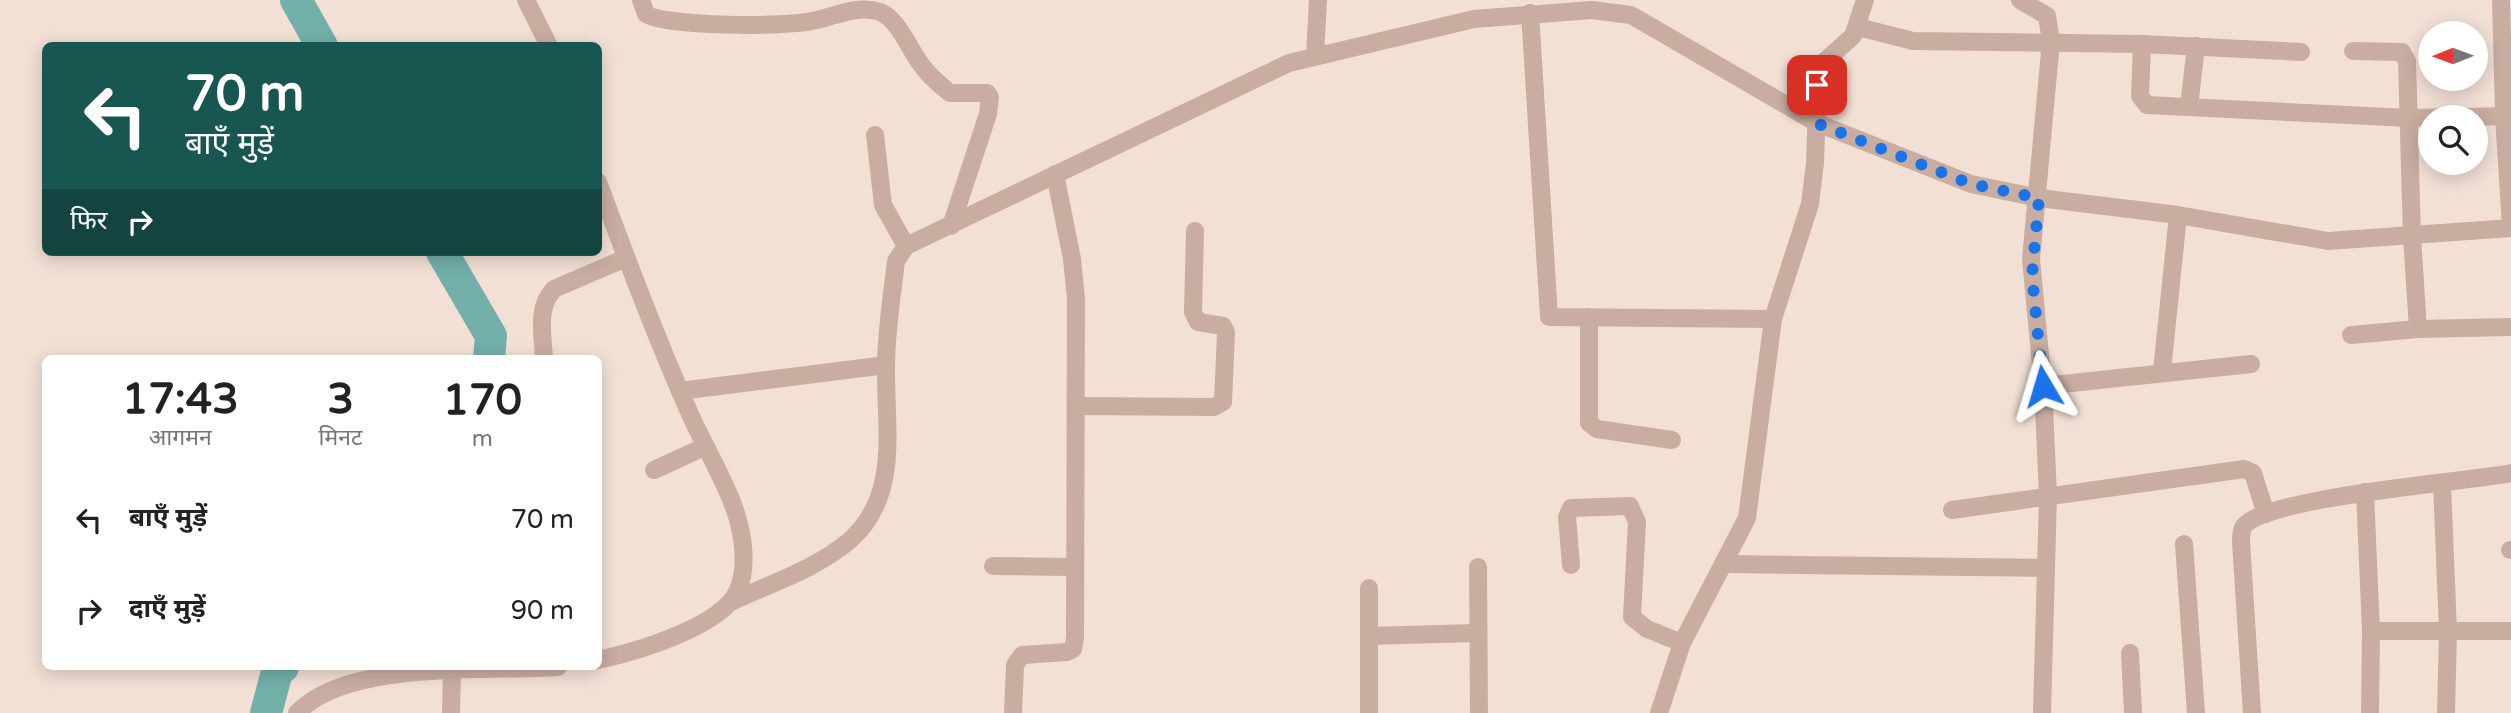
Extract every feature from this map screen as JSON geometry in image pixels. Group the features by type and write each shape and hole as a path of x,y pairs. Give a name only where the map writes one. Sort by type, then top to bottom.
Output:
{"street":[{"path":"526,0 547,42"},
{"path":"641,0 646,14 664,19 751,25 797,23 855,10 880,12 889,17 920,64 950,93 986,93 990,97 988,114 951,226"},
{"path":"1315,56 1318,0"},
{"path":"1660,713 1682,643 1747,517 1773,319 1810,204 1820,69 1848,43 1858,27 1865,0"},
{"path":"2020,0 2047,16 2051,41 2039,198 2034,230 2032,290 2043,386 2048,495 2042,713"},
{"path":"602,659 669,639 731,602 827,556 868,522 882,493 887,469 886,365 896,261 906,246 1289,63 1474,19 1631,7 1816,123 1971,184 2039,198 2178,215 2308,239 2412,237 2511,227 2501,0"},
{"path":"1530,13 1549,317 1773,319"},
{"path":"1858,27 1913,41 2051,41 2301,52"},
{"path":"2143,44 2143,104 2409,118 2507,116"},
{"path":"2189,107 2196,46"},
{"path":"2353,51 2402,52 2405,56 2418,329"},
{"path":"875,135 883,205 906,246"},
{"path":"1013,713 1015,665 1018,658 1022,655 1067,652 1073,649 1075,280 1055,174"},
{"path":"602,193 680,391 732,502 742,543 743,570 731,602"},
{"path":"2162,371 2178,215"},
{"path":"1076,405 1214,407 1223,402 1226,332 1223,326 1198,322 1193,312 1195,230"},
{"path":"544,355 542,317 547,297 554,289 626,258"},
{"path":"1589,317 1589,423 1597,429 1672,440"},
{"path":"2351,335 2418,329 2511,327"},
{"path":"2043,386 2162,371 2251,364"},
{"path":"680,391 886,365"},
{"path":"654,470 704,447"},
{"path":"1952,510 2244,469 2253,472 2257,480 2266,514"},
{"path":"2252,713 2241,533 2248,523 2266,514 2314,501 2511,473"},
{"path":"2442,484 2448,632 2446,713"},
{"path":"2365,492 2371,631 2370,713"},
{"path":"1571,565 1567,517 1571,508 1630,506 1637,522 1632,617 1647,629 1682,643"},
{"path":"2184,544 2196,713"},
{"path":"1723,564 2046,568"},
{"path":"993,566 1073,567"},
{"path":"1478,567 1479,713"},
{"path":"1369,588 1369,713"},
{"path":"2371,631 2511,631"},
{"path":"1369,636 1478,634"},
{"path":"2130,653 2133,713"},
{"path":"297,713 305,705 325,695 363,681 438,670"},
{"path":"452,670 452,713"}],"waterway":[{"path":"296,0 320,42"},
{"path":"444,256 491,336 489,355"},
{"path":"266,713 277,670"}],"route":[{"path":"1817,85 1816,123 1971,184 2039,198 2031,259 2034,320 2043,386"}]}
